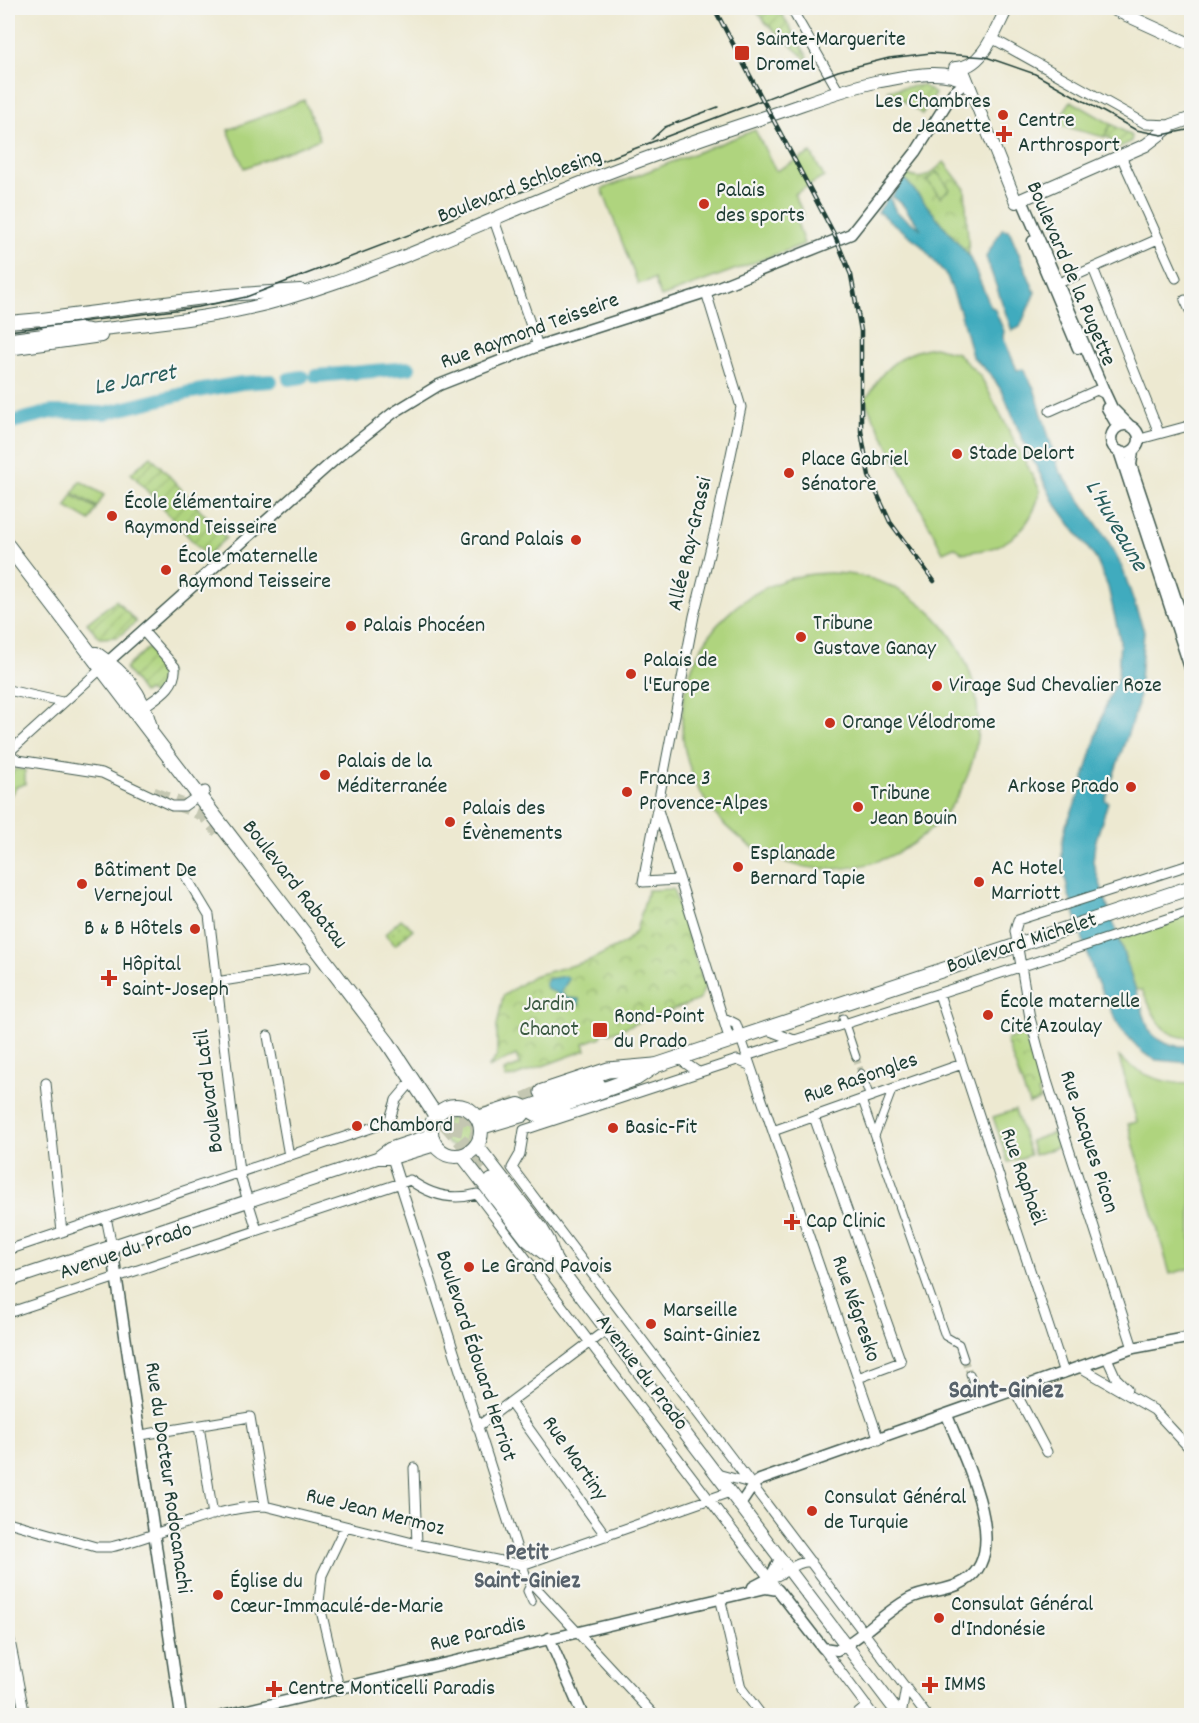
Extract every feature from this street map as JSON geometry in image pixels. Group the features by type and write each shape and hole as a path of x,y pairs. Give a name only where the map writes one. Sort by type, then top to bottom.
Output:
{"highway":[{"path":"8,341 87,331"},
{"path":"542,1092 608,1070 654,1066"},
{"path":"548,1110 636,1078 654,1066"},
{"path":"493,1180 556,1263"}],"main road":[{"path":"962,75 978,58 1006,8"},
{"path":"962,75 987,59 1015,8"},
{"path":"1111,8 1191,45"},
{"name":"Boulevard Schloesing","path":"42,319 51,329 76,326 87,331 195,318 256,307 313,289 494,220 741,124 760,112 871,75 908,70 962,75"},
{"name":"Boulevard de la Pugette","path":"962,75 1019,201"},
{"path":"1019,201 1121,156 1154,140 1172,125 1191,118"},
{"name":"Boulevard Schloesing","path":"8,322 227,295 313,289"},
{"name":"Boulevard Schloesing","path":"8,349 180,325 195,318"},
{"name":"Boulevard Rabatau","path":"8,546 86,647 105,665 121,671 145,706 151,732"},
{"name":"Boulevard Rabatau","path":"105,665 112,682 202,794 404,1064 413,1080 442,1112"},
{"name":"Boulevard Michelet","path":"479,1123 522,1115 527,1108 531,1114 546,1118 638,1083 647,1077 654,1066 1191,887"},
{"name":"Boulevard Rabatau","path":"404,1064 418,1075 442,1112"},
{"path":"462,1107 479,1123 477,1145 462,1156 444,1154 433,1140 442,1112 462,1107"},
{"name":"Avenue du Prado","path":"8,1281 376,1158 392,1158 433,1140"},
{"name":"Avenue du Prado","path":"376,1158 388,1149 433,1140"},
{"name":"Avenue du Prado","path":"477,1145 549,1240 556,1263"},
{"name":"Avenue du Prado","path":"462,1156 527,1240 556,1263 901,1716"}],"street":[{"path":"791,8 837,88"},
{"path":"997,41 1146,124 1172,125"},
{"name":"Rue Raymond Teisseire","path":"105,665 331,463 393,413 439,385 538,346 706,292 845,237 860,226 903,165 916,152 962,75"},
{"path":"1121,156 1176,278"},
{"name":"Boulevard de la Pugette","path":"1019,201 1059,283 1101,392 1112,408 1130,426"},
{"name":"Boulevard de la Pugette","path":"1019,201 1118,427"},
{"path":"494,220 538,346"},
{"path":"1059,283 1158,239"},
{"path":"1093,268 1159,434"},
{"name":"Allée Ray-Grassi","path":"678,880 643,882 694,616 741,407 706,292"},
{"path":"1185,300 1191,315"},
{"path":"1050,411 1101,392"},
{"path":"1191,425 1140,439 1132,451 1131,465 1191,647"},
{"path":"1140,439 1137,431 1130,426 1118,427 1111,438 1113,446 1119,451 1191,674"},
{"path":"1119,451 1132,451"},
{"path":"144,632 175,667 176,675 174,682 145,706"},
{"path":"105,665 8,753 18,760 102,773 164,802 184,806 202,794"},
{"name":"Boulevard Rabatau","path":"112,682 134,702 145,706"},
{"path":"8,690 62,702"},
{"name":"Allée Ray-Grassi","path":"657,808 722,1017 736,1024 735,1039"},
{"name":"Boulevard Michelet","path":"1018,945 1015,931 1018,920 1191,864"},
{"name":"Boulevard Latil","path":"185,875 209,915 238,1172 247,1200"},
{"name":"Boulevard Michelet","path":"512,1168 520,1154 524,1130 698,1072 737,1060 747,1060 844,1021 866,1017 939,994 1191,911"},
{"name":"Rue Jacques Picon","path":"1018,945 1030,1018 1047,1081 1133,1348"},
{"path":"216,982 305,968"},
{"name":"Rue Raphaël","path":"939,994 1064,1373"},
{"path":"860,997 866,1017"},
{"path":"844,1021 856,1057"},
{"path":"765,1029 794,1040"},
{"path":"268,1036 289,1156"},
{"name":"Rue Négresko","path":"735,1039 747,1060 773,1131 879,1440"},
{"path":"678,1058 698,1072"},
{"name":"Rue Rasongles","path":"773,1131 962,1064"},
{"path":"861,1073 874,1136 945,1336 959,1344 964,1359"},
{"name":"Avenue du Prado","path":"8,1250 389,1122 396,1100 413,1080"},
{"path":"46,1083 62,1232"},
{"path":"874,1136 894,1088"},
{"path":"814,1116 901,1362 858,1378"},
{"name":"Boulevard Édouard Herriot","path":"392,1158 522,1565 531,1583 655,1716"},
{"name":"Avenue du Prado","path":"512,1168 754,1484 927,1716"},
{"name":"Avenue du Prado","path":"8,1313 410,1180 424,1190 445,1197 477,1194 874,1716"},
{"path":"247,1200 257,1230"},
{"path":"530,1215 542,1206"},
{"name":"Avenue du Prado","path":"106,1217 112,1247"},
{"name":"Rue du Docteur Rodocanachi","path":"112,1247 156,1533 181,1716"},
{"path":"477,1427 511,1404 606,1330"},
{"path":"717,1474 754,1484 1133,1348 1191,1337"},
{"path":"1107,1358 1113,1381"},
{"path":"1080,1367 1113,1381 1154,1410 1191,1451"},
{"path":"970,1374 981,1403"},
{"path":"1015,1391 1047,1452"},
{"name":"Rue Martiny","path":"511,1404 606,1536"},
{"path":"823,1648 837,1650 910,1598 940,1592 967,1580 981,1565 987,1540 984,1517 947,1415"},
{"path":"141,1435 250,1417 265,1506"},
{"path":"199,1426 213,1515"},
{"path":"414,1468 417,1544"},
{"path":"741,1505 754,1484"},
{"path":"522,1565 730,1492"},
{"name":"Rue Jean Mermoz","path":"8,1522 96,1547 126,1544 246,1506 265,1506 417,1544 522,1565"},
{"path":"339,1688 319,1602 319,1588 345,1527"},
{"path":"770,1578 780,1559"},
{"path":"770,1578 802,1562 811,1562"},
{"name":"Rue Paradis","path":"744,1591 770,1578"},
{"path":"531,1583 527,1591 532,1602"},
{"name":"Rue Paradis","path":"226,1715 248,1713 339,1688 744,1591 778,1590"},
{"path":"720,1597 741,1688 762,1716"},
{"path":"8,1631 25,1716"},
{"path":"549,1638 584,1716"},
{"name":"Avenue du Prado","path":"901,1716 906,1687"},
{"path":"855,1716 867,1706"}],"green space":[{"path":"754,8 778,8 808,57 807,60 766,23"},
{"path":"922,85 935,94 922,114 888,90"},
{"path":"304,100 320,139 244,168 228,130"},
{"path":"1071,101 1111,124 1104,137 1045,122 1060,117"},
{"path":"1111,124 1132,136 1131,142 1115,149 1110,138 1104,137"},
{"name":"Palais des sports","path":"755,130 776,171 811,153 824,177 794,194 804,215 796,219 804,244 661,297 654,279 638,284 602,189"},
{"path":"944,162 965,189 969,256 904,178 907,174 918,178 927,176"},
{"path":"937,172 950,189 940,197 927,180"},
{"name":"Stade Delort","path":"934,347 957,353 981,377 1040,490 1032,513 1019,532 1000,545 989,549 961,552 954,547 943,552 864,399 885,371 898,360 919,350"},
{"path":"151,456 226,538 206,556 131,473"},
{"path":"80,481 104,495 97,507 73,493"},
{"path":"72,495 96,508 90,521 66,507"},
{"name":"Orange Vélodrome","path":"830,573 859,576 887,584 912,598 935,616 953,639 967,664 975,692 978,721 975,750 967,778 953,803 935,826 912,844 887,858 859,866 830,869 801,866 773,858 748,844 725,826 707,803 693,778 685,750 682,721 685,692 693,664 707,639 725,616 748,598 773,584 801,576"},
{"path":"116,600 136,622 118,637 100,638 87,623"},
{"path":"148,648 169,673 165,682 152,694 147,691 143,693 125,668"},
{"path":"15,769 25,770 25,784 16,787 9,797 8,780"},
{"name":"Jardin Chanot","path":"673,889 705,987 699,1000 610,1033 603,1031 601,1037 584,1043 586,1050 513,1077 505,1078 504,1071 520,1065 516,1055 488,1068 497,1056 497,1026 503,996 533,976 588,961 625,943 636,931 648,890"},
{"path":"1191,914 1191,1038 1171,1034 1159,1023 1142,990 1136,990 1119,939"},
{"path":"401,919 413,929 395,945 385,934"},
{"path":"1024,1034 1042,1088 1038,1092 1041,1100 1029,1104 1006,1040"},
{"path":"1119,1057 1135,1069 1152,1077 1191,1084 1191,1268 1170,1274 1128,1124 1137,1122"},
{"path":"1015,1110 1030,1155 1008,1162 993,1117"},
{"path":"457,1117 468,1121 472,1132 468,1143 457,1147 446,1143 442,1132 446,1121"},
{"path":"1053,1133 1058,1147 1034,1155 1030,1141"}],"water":[{"path":"904,178 969,256 1004,331 1003,337 1017,370 1023,369 1034,388 1059,470 1107,539 1122,567 1144,631 1138,704 1105,800 1108,802 1095,843 1093,862 1149,1030 1158,1039 1168,1044 1191,1046 1191,1063 1156,1060 1143,1053 1121,1029 1095,978 1068,892 1062,860 1062,842 1066,825 1079,795 1104,710 1118,677 1120,640 1108,587 1096,559 1054,502 1021,436 1003,393 992,376 972,356 960,311 947,276 919,243 878,212 889,196 896,212 921,229 902,204 892,196"},
{"path":"1002,229 1009,230 1035,292 1020,327 1012,331 986,257"},
{"path":"566,976 569,979 561,992 566,998 579,999 579,1005 564,1004 557,993 548,990 545,984 548,979"}],"waterway":[{"name":"Le Jarret","path":"316,376 409,368"},
{"name":"Le Jarret","path":"289,379 302,377"},
{"name":"Le Jarret","path":"8,423 51,412 105,413 186,393 241,383 271,381"}],"tunnel":[{"path":"153,794 204,814 219,831"},
{"path":"856,1057 861,1073"},
{"path":"436,1112 448,1117 476,1116 504,1108 542,1092"},
{"path":"429,1105 495,1179"},
{"path":"448,1126 471,1131 495,1125"},
{"path":"964,1359 970,1374"}],"tram line":[{"path":"8,331 199,307 246,297 838,71 889,58 931,53 986,57 1035,74 1136,130 1162,135 1192,129"},
{"path":"652,139 665,127 718,107"}],"railway":[{"path":"714,8 834,234 851,275 861,331 861,431 869,476 890,522 934,581"}],"place":[{"name":"Sainte-Marguerite Dromel","path":"742,53"},
{"name":"Les Chambres de Jeanette","path":"1003,115"},
{"name":"Centre Arthrosport","path":"1004,134"},
{"name":"Palais des sports","path":"704,204"},
{"name":"Stade Delort","path":"957,454"},
{"name":"Place Gabriel Sénatore","path":"789,473"},
{"name":"École élémentaire Raymond Teisseire","path":"112,516"},
{"name":"Grand Palais","path":"576,540"},
{"name":"École maternelle Raymond Teisseire","path":"166,570"},
{"name":"Palais Phocéen","path":"351,626"},
{"name":"Tribune Gustave Ganay","path":"801,637"},
{"name":"Palais de l'Europe","path":"631,674"},
{"name":"Virage Sud Chevalier Roze","path":"937,686"},
{"name":"Orange Vélodrome","path":"830,723"},
{"name":"Palais de la Méditerranée","path":"325,775"},
{"name":"Arkose Prado","path":"1131,787"},
{"name":"France 3 Provence-Alpes","path":"627,792"},
{"name":"Tribune Jean Bouin","path":"858,807"},
{"name":"Palais des Évènements","path":"450,822"},
{"name":"Esplanade Bernard Tapie","path":"738,867"},
{"name":"AC Hotel Marriott","path":"979,882"},
{"name":"Bâtiment De Vernejoul","path":"82,884"},
{"name":"B & B Hôtels","path":"195,929"},
{"name":"Hôpital Saint-Joseph","path":"109,978"},
{"name":"École maternelle Cité Azoulay","path":"988,1015"},
{"name":"Rond-Point du Prado","path":"600,1030"},
{"name":"Chambord","path":"357,1126"},
{"name":"Basic-Fit","path":"613,1128"},
{"name":"Cap Clinic","path":"792,1222"},
{"name":"Le Grand Pavois","path":"469,1267"},
{"name":"Marseille Saint-Giniez","path":"651,1324"},
{"name":"Consulat Général de Turquie","path":"812,1511"},
{"name":"Église du Cœur-Immaculé-de-Marie","path":"218,1595"},
{"name":"Consulat Général d'Indonésie","path":"939,1618"},
{"name":"IMMS","path":"930,1685"},
{"name":"Centre Monticelli Paradis","path":"274,1689"}],"district":[{"name":"Saint-Giniez","path":"1006,1391"},
{"name":"Petit Saint-Giniez","path":"527,1568"}],"water label":[{"name":"L'Huveaune","path":"1115,526"}]}
